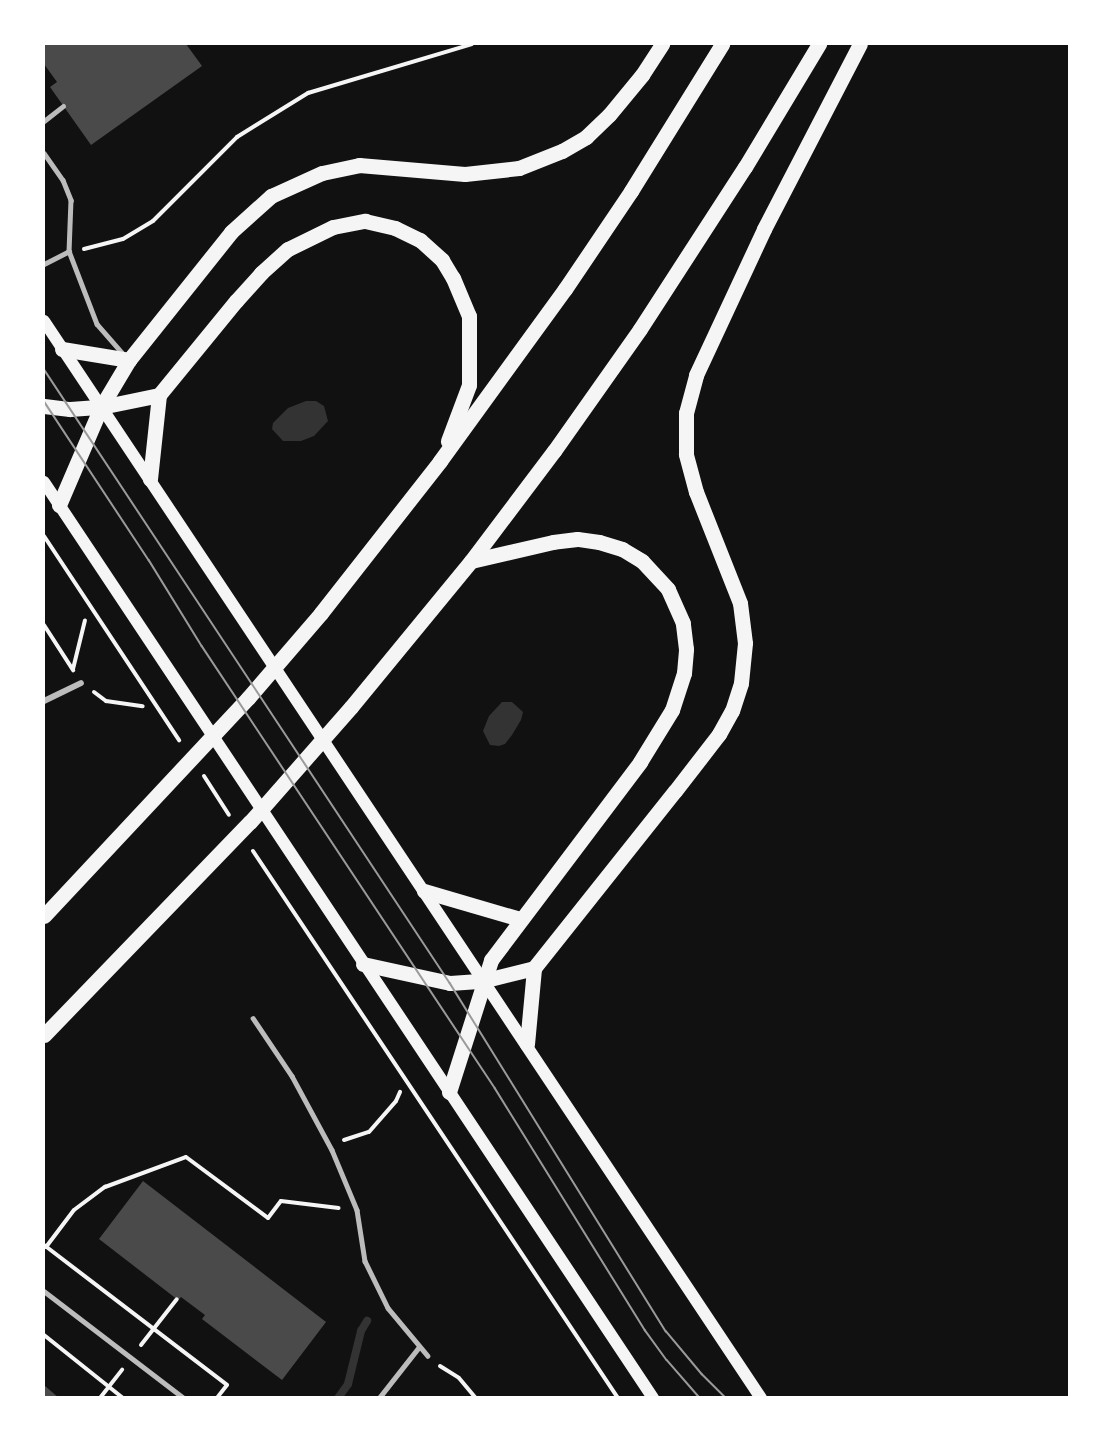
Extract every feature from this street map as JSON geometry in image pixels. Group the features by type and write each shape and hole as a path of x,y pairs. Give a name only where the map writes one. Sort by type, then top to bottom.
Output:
{"main road":[{"path":"59,505 101,406 129,360 231,232 271,196 322,173 359,165 465,174 519,168 562,151 586,137 642,75 662,44"},
{"path":"44,916 175,778 321,614 440,461 565,289 631,191 722,44"},
{"path":"44,1035 223,851 369,686 471,561 560,443 640,329 745,167 819,44"},
{"path":"526,1044 534,968 719,734 732,711 741,683 745,643 740,603 696,492 686,454 686,413 696,375 764,229 860,44"},
{"path":"150,479 159,395 249,287 288,249 333,227 365,221 395,228 420,240 442,260 453,278 469,316 469,386 440,461"},
{"path":"44,321 761,1398"},
{"path":"62,349 129,360"},
{"path":"44,406 70,409 101,406 159,395"},
{"path":"44,482 653,1398"},
{"path":"449,1092 491,960 640,762 672,710 684,673 686,649 683,623 668,589 642,561 622,549 599,542 577,539 553,542 471,561"},
{"path":"424,891 520,919"},
{"path":"363,964 450,983 483,981 534,968"}],"street":[{"path":"44,701 81,683"}],"lane":[{"path":"44,121 63,106"},
{"path":"44,153 63,180 72,200 69,251 97,324 129,360"},
{"path":"44,264 69,251"},
{"path":"253,1018 291,1076 332,1150 357,1210 365,1261 388,1308 428,1356"},
{"path":"44,1291 184,1398"},
{"path":"379,1398 419,1347"}],"path":[{"path":"69,251 96,248 123,239 153,221 237,137 308,93 472,44"},
{"path":"44,536 182,744"},
{"path":"73,670 85,620"},
{"path":"44,625 81,683 106,701 142,706"},
{"path":"202,773 235,823"},
{"path":"248,843 618,1398"},
{"path":"332,1150 344,1140 369,1132 396,1101 400,1092"},
{"path":"217,1398 227,1385 45,1246 74,1210 105,1187 186,1157 268,1218 281,1201 357,1210"},
{"path":"44,1335 123,1398"},
{"path":"428,1356 459,1378 476,1398"}],"shaded area":[{"path":"306,401 316,401 324,406 328,421 314,436 301,441 283,441 272,429 273,423 288,408"},
{"path":"502,702 512,702 523,712 521,720 505,744 490,745 483,731 489,716"}],"building":[{"path":"44,44 186,44 202,66 91,145 50,87 57,82 44,64"},
{"path":"143,1181 326,1322 282,1380 202,1319 205,1315 181,1297 178,1300 99,1239"},
{"path":"44,1385 52,1392 59,1398 44,1398"}],"waterway":[{"path":"338,1398 348,1384 361,1331 367,1321"}],"tram line":[{"path":"44,369 450,983 666,1331 702,1374 726,1398"},
{"path":"44,401 149,560 202,646 495,1088 645,1330 700,1398"}]}
